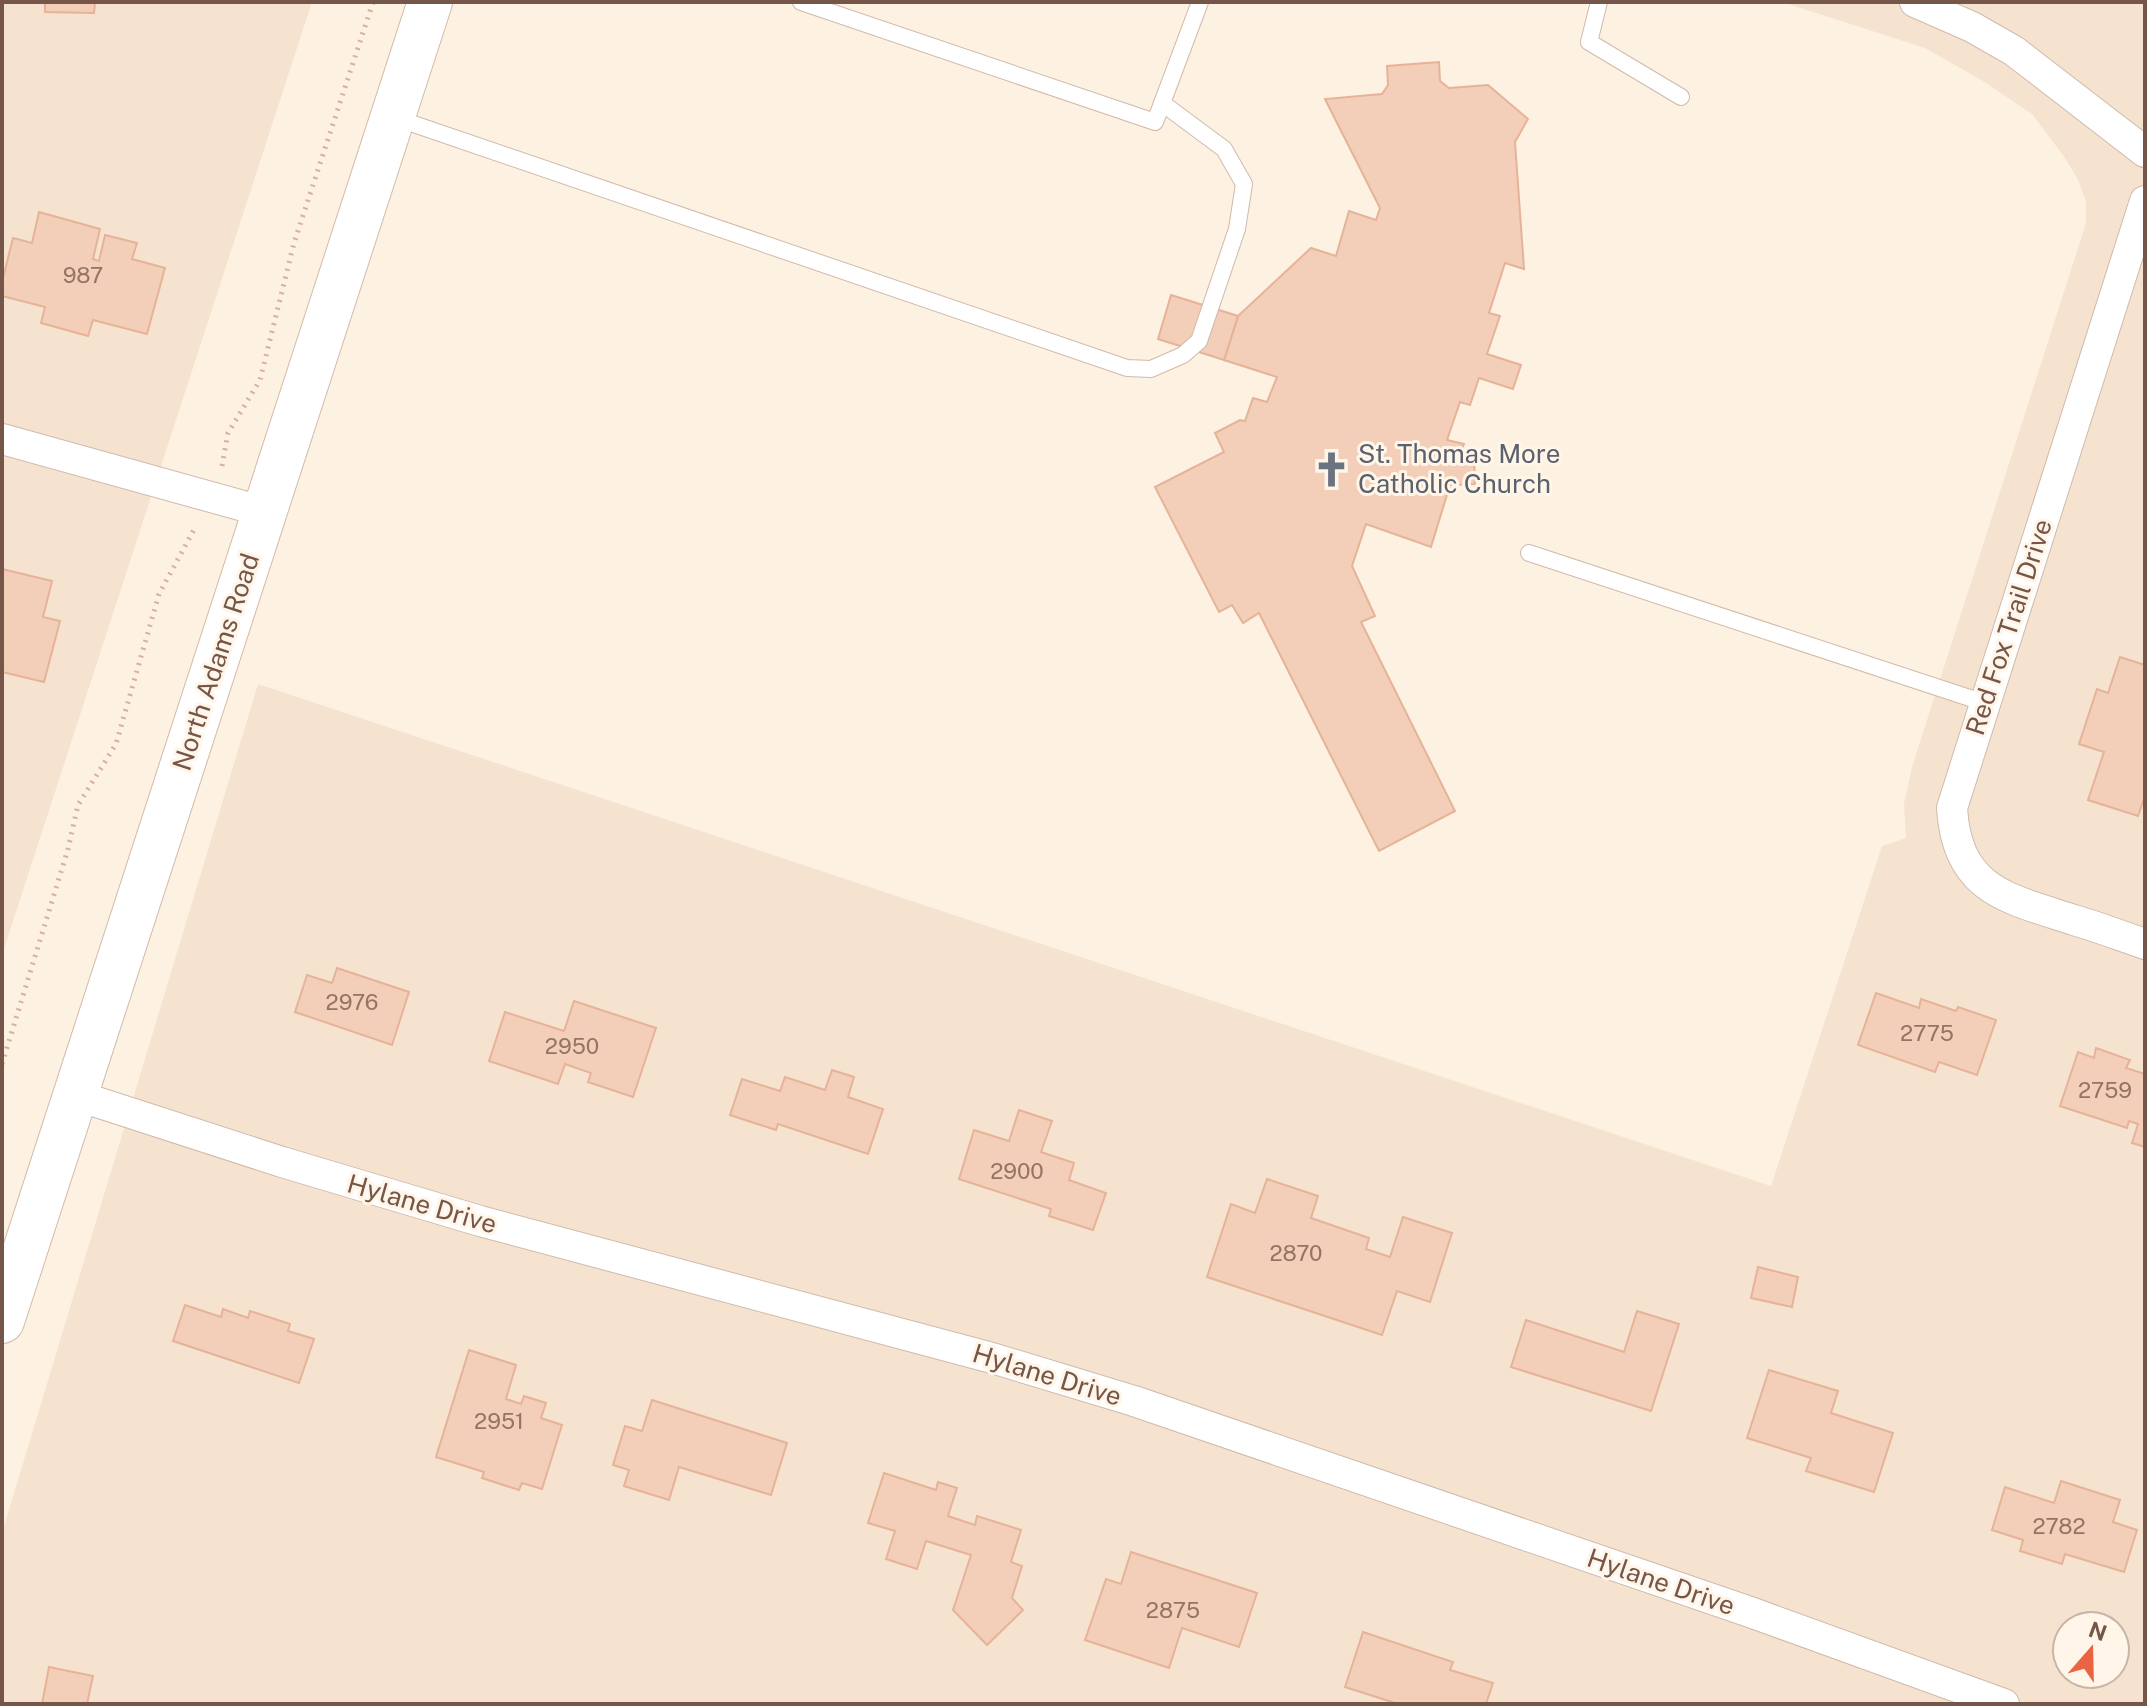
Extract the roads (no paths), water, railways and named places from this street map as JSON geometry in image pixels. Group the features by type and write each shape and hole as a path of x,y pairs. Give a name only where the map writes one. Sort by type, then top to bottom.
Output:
{"street":[{"name":"North Adams Road","path":"2,1321 430,2"},
{"path":"1915,2 1972,27 2014,51 2145,152"},
{"name":"Red Fox Trail Drive","path":"2145,201 1952,808 1953,832 1960,853 1980,880 1996,892 2024,905 2145,944"},
{"path":"2,439 265,512"},
{"name":"Hylane Drive","path":"75,1095 465,1217 992,1358 1119,1396 1750,1612 2004,1704"}],"lane":[{"path":"801,2 1155,122 1200,2"},
{"path":"1599,2 1589,42 1681,97"},
{"path":"393,117 1127,368 1151,369 1183,355 1199,341 1237,229 1244,184 1224,149 1162,103"},
{"path":"1529,553 1985,703"}],"place":[{"name":"St. Thomas More Catholic Church","path":"1332,469"}]}
